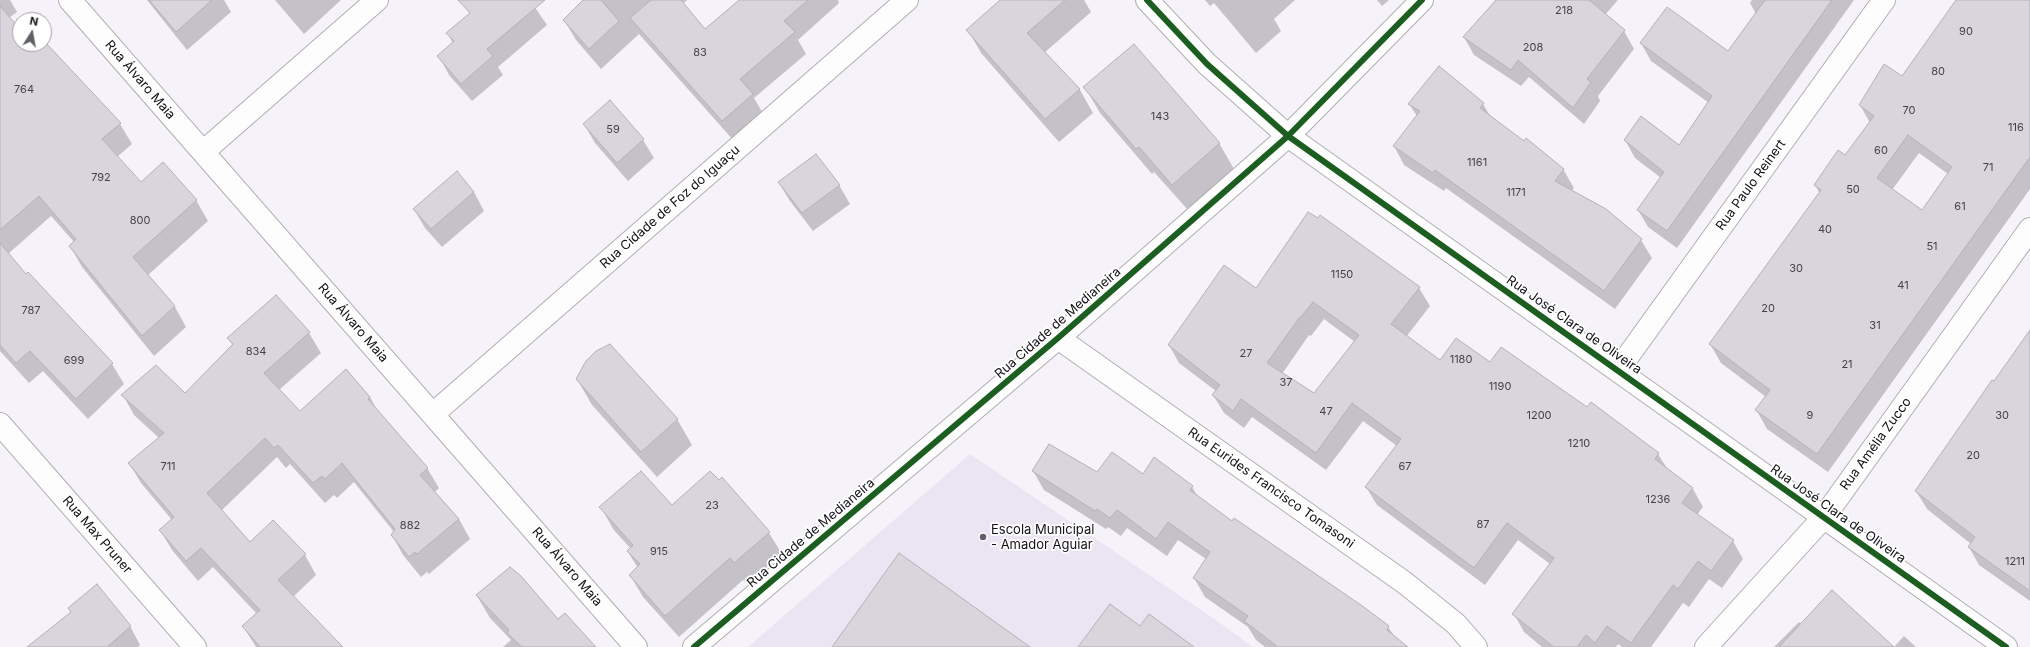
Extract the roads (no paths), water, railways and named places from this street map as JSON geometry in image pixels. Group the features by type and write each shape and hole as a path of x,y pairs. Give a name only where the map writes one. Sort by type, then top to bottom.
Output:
{"street":[{"name":"Rua Álvaro Maia","path":"70,0 636,647"},
{"path":"203,152 377,0"},
{"name":"Rua Cidade de Foz do Iguaçu","path":"433,414 907,0"},
{"name":"Rua José Clara de Oliveira","path":"1147,0 1207,64 1288,136 2006,647"},
{"name":"Rua Cidade de Medianeira","path":"694,647 1058,338 1288,136 1422,0"},
{"name":"Rua Paulo Reinert","path":"1618,370 1884,0"},
{"name":"Rua Amélia Zucco","path":"1706,647 1824,517 2030,228"},
{"name":"Rua Eurides Francisco Tomasoni","path":"1058,338 1405,583 1456,624 1476,647"},
{"name":"Rua Max Pruner","path":"0,424 194,647"}],"place":[{"name":"Escola Municipal - Amador Aguiar","path":"983,537"}]}
